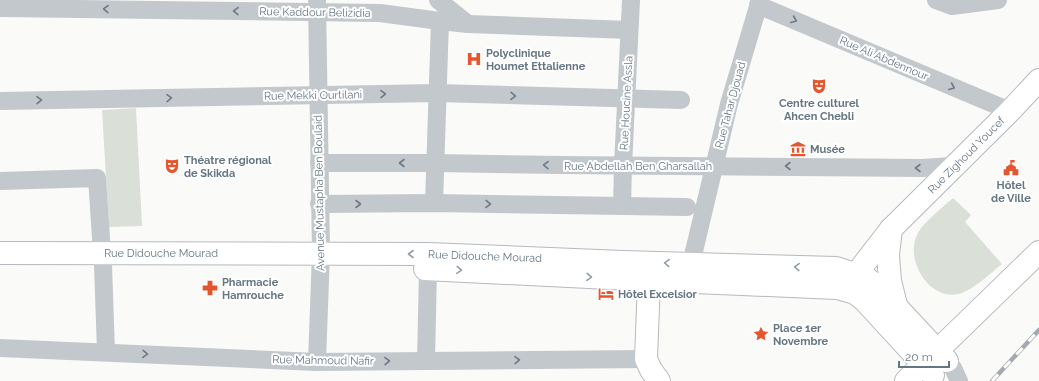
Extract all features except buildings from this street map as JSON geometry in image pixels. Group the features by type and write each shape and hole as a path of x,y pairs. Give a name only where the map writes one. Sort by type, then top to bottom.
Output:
{"main road":[{"name":"Rue Zighoud Youcef","path":"844,277 1039,80"},
{"path":"891,229 888,255 890,281 896,306"},
{"path":"936,369 1039,252"},
{"name":"Rue Didouche Mourad","path":"0,253 102,259"},
{"name":"Rue Didouche Mourad","path":"0,263 102,259 320,260 428,254 690,273 818,286 844,277 866,278 877,286 896,306 936,369"},
{"name":"Rue Didouche Mourad","path":"320,260 428,269 649,280 690,273"},
{"path":"906,381 936,369 1039,273"},
{"name":"Rue Didouche Mourad","path":"844,277 855,293 936,369"},
{"path":"649,280 646,359 651,370 659,381"}],"street":[{"path":"438,0 468,24"},
{"name":"Rue Houcine Assla","path":"622,206 631,0"},
{"path":"936,0 952,6 998,0"},
{"name":"Rue Ali Abdennour","path":"759,3 1010,111"},
{"name":"Rue Tahar Djouad","path":"690,273 729,104 759,3"},
{"name":"Rue Kaddour Belizidia","path":"9,5 317,6 468,24 629,30"},
{"name":"Avenue Mustapha Ben Boulaid","path":"317,6 320,260 317,362"},
{"path":"434,203 440,21"},
{"name":"Rue Mekki Ourtilani","path":"0,101 437,93 681,100"},
{"name":"Rue Abdellah Ben Gharsallah","path":"319,163 435,162 623,166 923,168 951,166 957,163"},
{"path":"0,181 97,178 106,352"},
{"path":"319,204 434,203 687,207"},
{"path":"426,361 428,269"},
{"name":"Rue Mahmoud Nafir","path":"0,348 317,362 646,359"},
{"path":"936,369 952,368 959,381"}],"shaded area":[{"path":"136,108 142,226 109,227 102,110"},
{"path":"953,198 971,215 965,222 1002,264 973,287 962,293 951,295 940,292 930,286 923,277 917,267 914,255 914,244 920,229"}],"railway":[{"path":"992,381 1039,330"}],"place":[{"name":"Polyclinique Houmet Ettalienne","path":"474,59"},
{"name":"Centre culturel Ahcen Chebli","path":"819,86"},
{"name":"Musée","path":"798,149"},
{"name":"Théatre régional de Skikda","path":"172,166"},
{"name":"Hôtel de Ville","path":"1011,168"},
{"name":"Pharmacie Hamrouche","path":"210,288"},
{"name":"Hôtel Excelsior","path":"606,294"},
{"name":"Place 1er Novembre","path":"761,334"}]}
